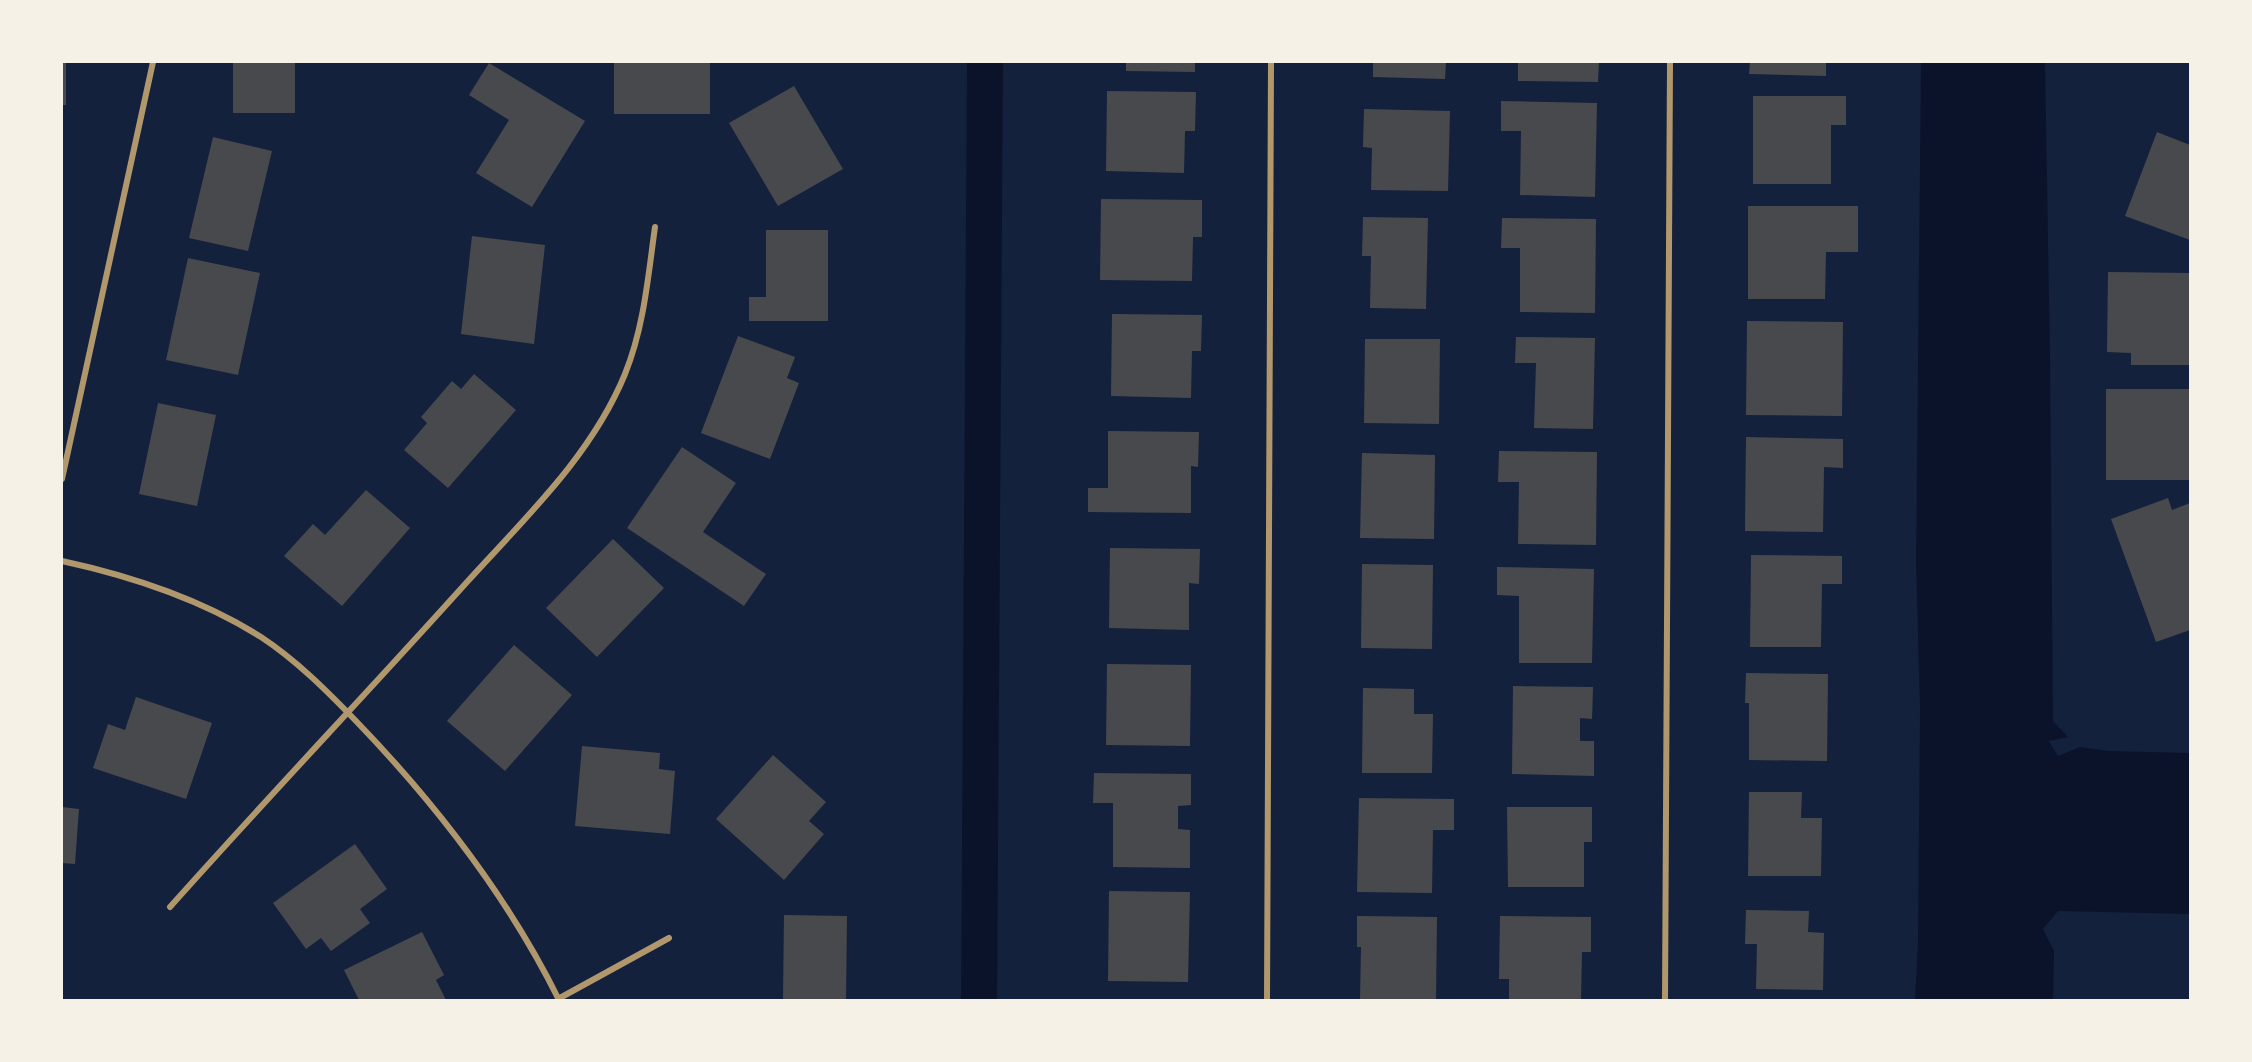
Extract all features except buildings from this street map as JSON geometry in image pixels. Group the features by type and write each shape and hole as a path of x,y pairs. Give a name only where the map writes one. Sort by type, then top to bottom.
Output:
{"street":[{"path":"62,478 153,62"},
{"path":"1266,1000 1271,62"},
{"path":"1665,1000 1670,62"},
{"path":"170,907 349,714 549,491 582,451 604,418 626,373 642,324 655,227"},
{"path":"62,561 149,584 225,618 261,637 308,674 398,764 438,813 525,938 559,1000 669,938"}],"water":[{"path":"1921,62 2045,62 2053,721 2068,737 2049,741 2058,756 2080,747 2108,751 2190,753 2190,914 2058,911 2043,929 2054,951 2053,1000 1915,1000 1918,940 1920,708 1916,565"}],"waterway":[{"path":"979,1000 985,62"}]}
